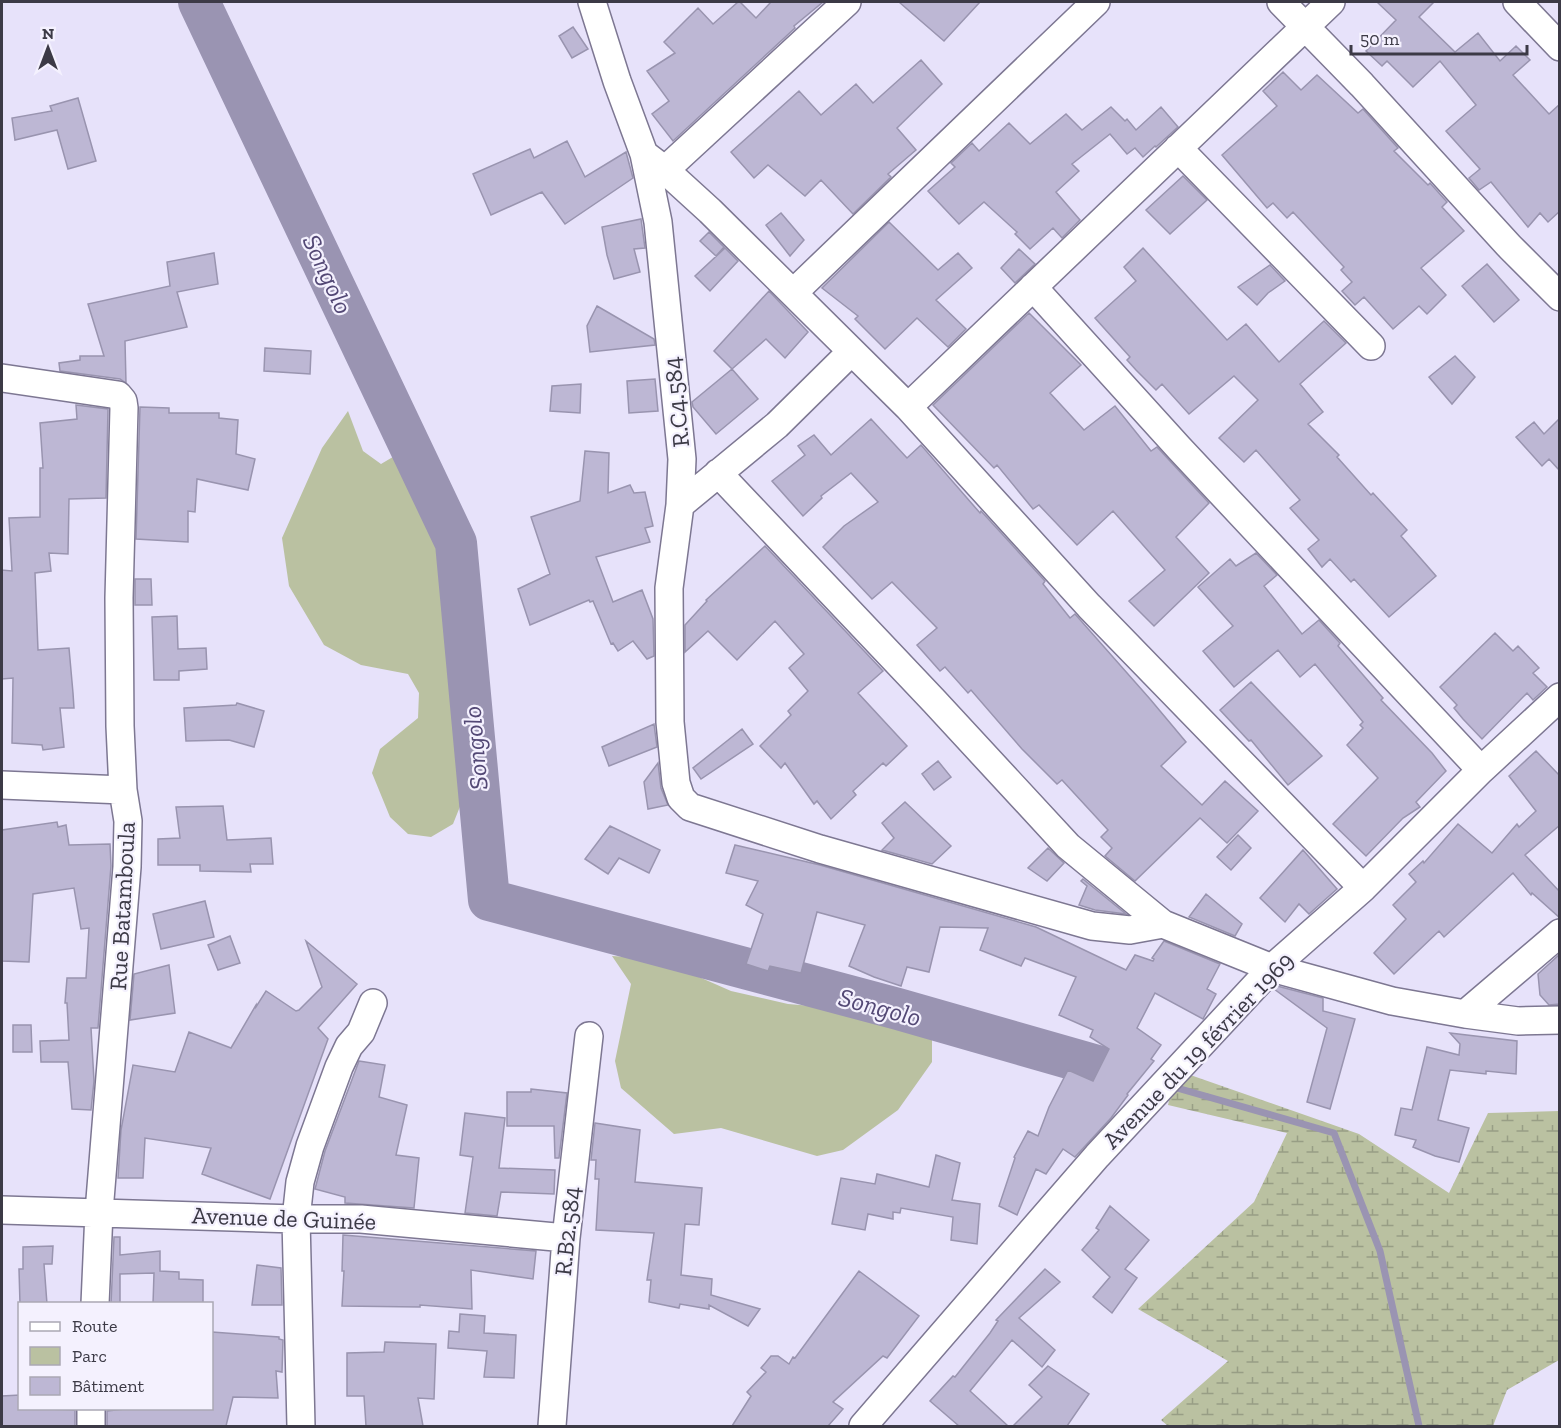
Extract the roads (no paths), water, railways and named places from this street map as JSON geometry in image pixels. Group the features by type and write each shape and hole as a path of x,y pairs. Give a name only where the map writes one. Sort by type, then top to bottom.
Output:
{"street":[{"path":"847,2 654,162 793,293 909,407 1089,606 1363,888"},
{"path":"793,293 1096,2"},
{"path":"1281,2 1362,85 1510,247 1560,297"},
{"path":"909,407 1330,2"},
{"path":"1517,2 1560,46"},
{"name":"R.C4.584","path":"600,7 654,162 682,459 680,505 669,588 670,722 676,783 681,798 690,807 831,852 1092,926 1130,930 1163,924"},
{"path":"1178,148 1371,346"},
{"path":"1033,287 1179,448 1481,770"},
{"path":"680,505 777,425 851,352"},
{"name":"Rue Batamboula","path":"2,378 118,395 123,401 119,598 120,726 123,789 128,821 127,867 99,1212 95,1302"},
{"path":"718,473 1068,846 1163,924 1272,968 1392,1001 1518,1021 1560,1020"},
{"name":"Avenue du 19 février 1969","path":"863,1426 1096,1156 1272,968 1363,888 1481,770 1560,697"},
{"path":"2,785 123,789"},
{"path":"1465,1014 1560,933"},
{"path":"301,1426 296,1219 300,1182 310,1146 339,1067 349,1046 361,1032 373,1003"},
{"name":"R.B2.584","path":"552,1426 566,1238 589,1036"},
{"name":"Avenue de Guinée","path":"2,1210 361,1219 566,1238"},
{"path":"91,1410 91,1426"}],"waterway":[{"name":"Songolo","path":"199,2 456,543 489,900 898,1009 1118,1072"},
{"path":"1170,1086 1334,1133 1380,1251 1419,1426"}]}
